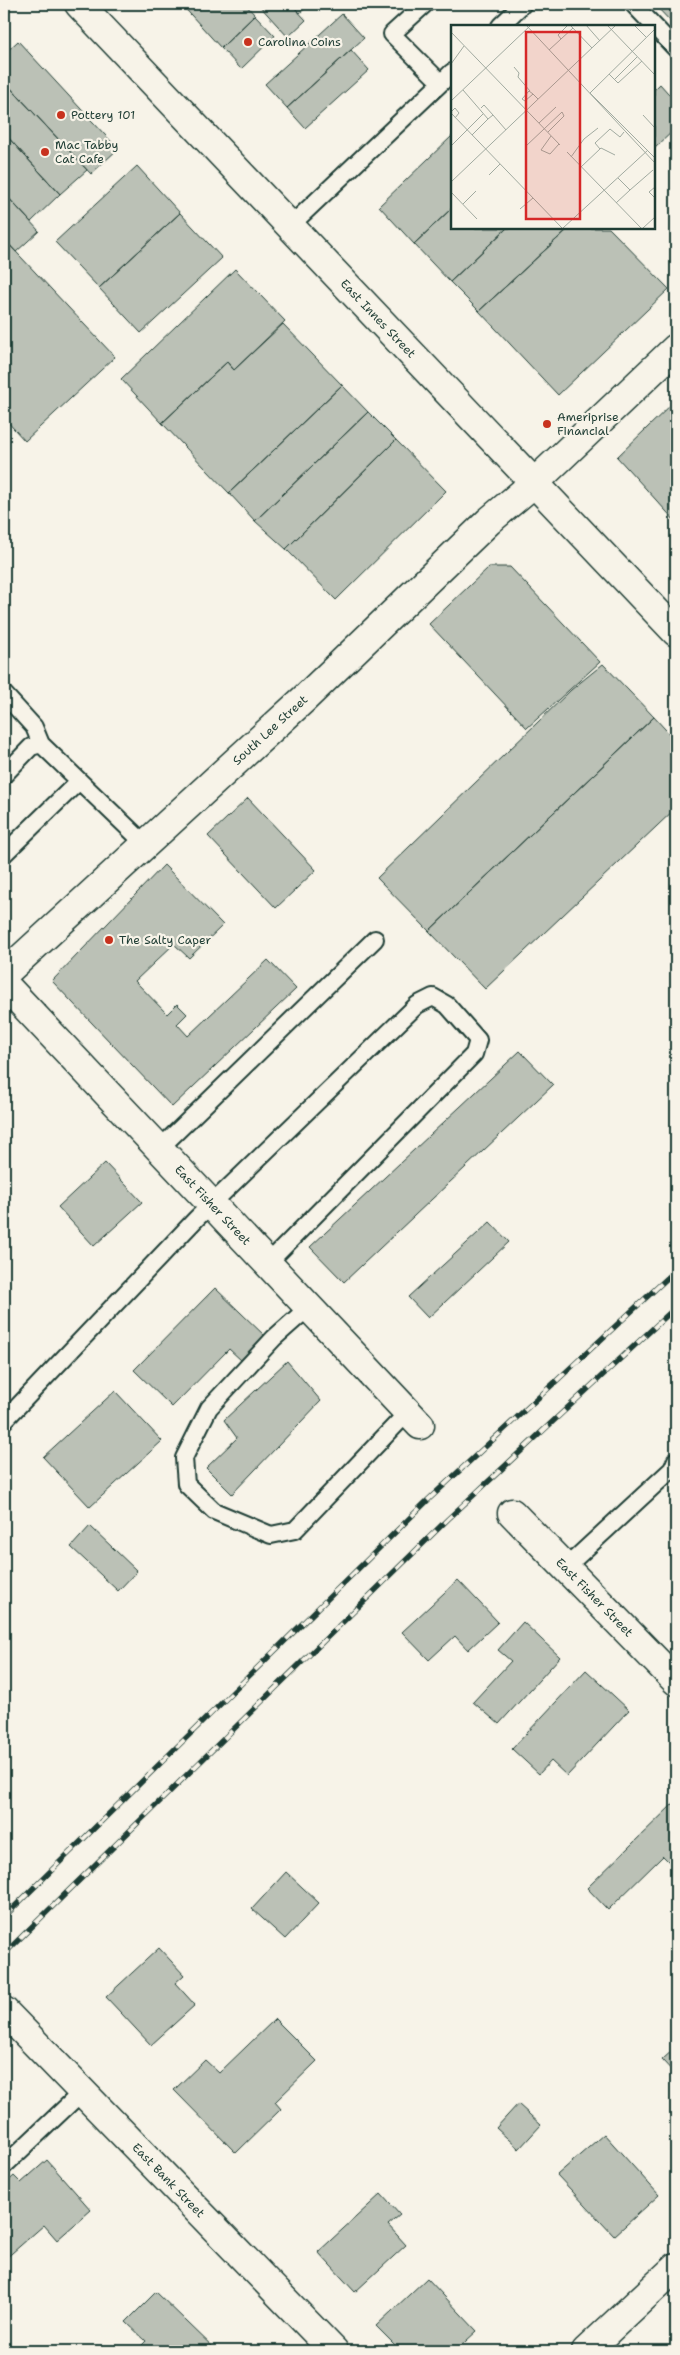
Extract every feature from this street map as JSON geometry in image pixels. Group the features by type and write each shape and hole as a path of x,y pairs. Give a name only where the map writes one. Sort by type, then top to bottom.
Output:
{"street":[{"name":"East Innes Street","path":"79,4 676,632"},
{"name":"South Lee Street","path":"4,974 304,699 489,521 534,483 676,348"},
{"name":"East Fisher Street","path":"4,984 414,1418"},
{"name":"East Fisher Street","path":"512,1513 676,1681"},
{"name":"East Bank Street","path":"7,2014 334,2351"},
{"path":"586,2351 676,2267"}],"lane":[{"path":"290,226 447,78 392,34 425,4"},
{"path":"501,25 523,4"},
{"path":"634,4 654,25"},
{"path":"655,26 676,49"},
{"path":"4,694 34,727 41,744 146,844"},
{"path":"4,775 32,747 41,744"},
{"path":"4,854 79,781"},
{"path":"159,1149 375,939"},
{"path":"4,1421 211,1203 417,1005 434,997 447,1005 478,1040 474,1054 268,1263"},
{"path":"309,1307 274,1338 210,1408 184,1458 186,1484 214,1511 271,1535 295,1530 414,1418"},
{"path":"565,1568 672,1469 676,1460"},
{"path":"4,2166 82,2092"}],"building":[{"path":"181,4 245,4 255,15 221,48"},
{"path":"258,4 291,4 306,20 288,37"},
{"path":"291,4 310,4 300,13"},
{"path":"654,4 676,4 676,27"},
{"path":"342,14 364,38 287,108 265,84"},
{"name":"Carolina Coins","path":"255,15 275,36 241,69 221,48"},
{"name":"Pottery 101","path":"18,41 118,149 91,174 4,81 4,54"},
{"path":"351,50 369,70 305,128 287,108"},
{"name":"Mac Tabby Cat Cafe","path":"4,81 87,170 60,194 4,133"},
{"path":"660,84 676,102 676,128 655,148 655,89"},
{"path":"4,133 60,194 31,222 4,193"},
{"path":"451,137 451,209 414,244 379,206"},
{"path":"137,166 180,213 99,288 55,242"},
{"path":"4,193 39,231 16,252 4,239"},
{"path":"451,209 451,229 506,229 450,282 414,244"},
{"path":"180,213 222,258 141,333 99,288"},
{"path":"506,229 568,229 479,311 450,282"},
{"path":"568,229 610,229 669,289 558,395 479,311"},
{"path":"4,239 115,357 25,441 4,418"},
{"path":"235,269 285,321 234,370 227,362 162,423 121,379"},
{"path":"283,324 342,385 229,493 162,423 227,362 234,370"},
{"path":"342,385 368,412 255,521 229,493"},
{"path":"676,400 676,522 617,457"},
{"path":"368,412 396,440 286,549 255,521"},
{"path":"396,440 446,491 336,600 286,549"},
{"path":"489,567 510,567 600,662 527,728 429,624"},
{"path":"603,664 654,717 429,931 377,878 571,690"},
{"path":"654,717 676,741 676,808 485,989 429,931"},
{"path":"248,798 316,870 276,908 208,836"},
{"path":"164,865 223,925 189,958 174,944 135,981 167,1014 177,1004 187,1014 177,1024 188,1036 268,960 296,989 172,1107 52,981"},
{"path":"520,1051 553,1085 344,1282 310,1247"},
{"path":"105,1163 142,1202 94,1246 58,1207"},
{"path":"490,1222 509,1242 428,1318 408,1297"},
{"path":"215,1288 266,1337 242,1361 229,1349 172,1407 134,1370"},
{"path":"287,1361 321,1401 232,1494 206,1468 237,1438 224,1420"},
{"path":"115,1391 162,1441 90,1507 43,1457"},
{"path":"90,1526 137,1571 118,1591 71,1547"},
{"path":"458,1580 498,1622 468,1650 455,1636 429,1660 402,1632"},
{"path":"523,1622 560,1657 499,1724 473,1702 511,1661 498,1650"},
{"path":"586,1670 629,1710 567,1776 551,1761 539,1774 512,1749"},
{"path":"676,1801 676,1869 663,1856 608,1910 587,1888"},
{"path":"286,1872 319,1903 285,1939 252,1909"},
{"path":"159,1948 184,1975 175,1983 195,2005 151,2045 106,1997"},
{"path":"275,2019 317,2061 275,2102 281,2109 236,2153 174,2090 205,2060 219,2073"},
{"path":"676,2047 676,2075 662,2060"},
{"path":"518,2104 541,2125 519,2149 496,2128"},
{"path":"604,2134 659,2195 614,2236 557,2175"},
{"path":"47,2160 91,2210 57,2240 44,2225 4,2260 4,2185 14,2176 21,2183"},
{"path":"381,2194 400,2215 388,2225 406,2245 355,2292 318,2252"},
{"path":"427,2278 477,2331 455,2351 401,2351 376,2326"},
{"path":"156,2292 217,2351 136,2351 146,2341 126,2322"}],"railway":[{"path":"4,1917 429,1499 676,1270"},
{"path":"4,1954 448,1519 676,1307"}],"place":[{"name":"Carolina Coins","path":"248,42"},
{"name":"Pottery 101","path":"61,115"},
{"name":"Mac Tabby Cat Cafe","path":"45,152"},
{"name":"Ameriprise Financial","path":"547,424"},
{"name":"The Salty Caper","path":"109,940"}]}
